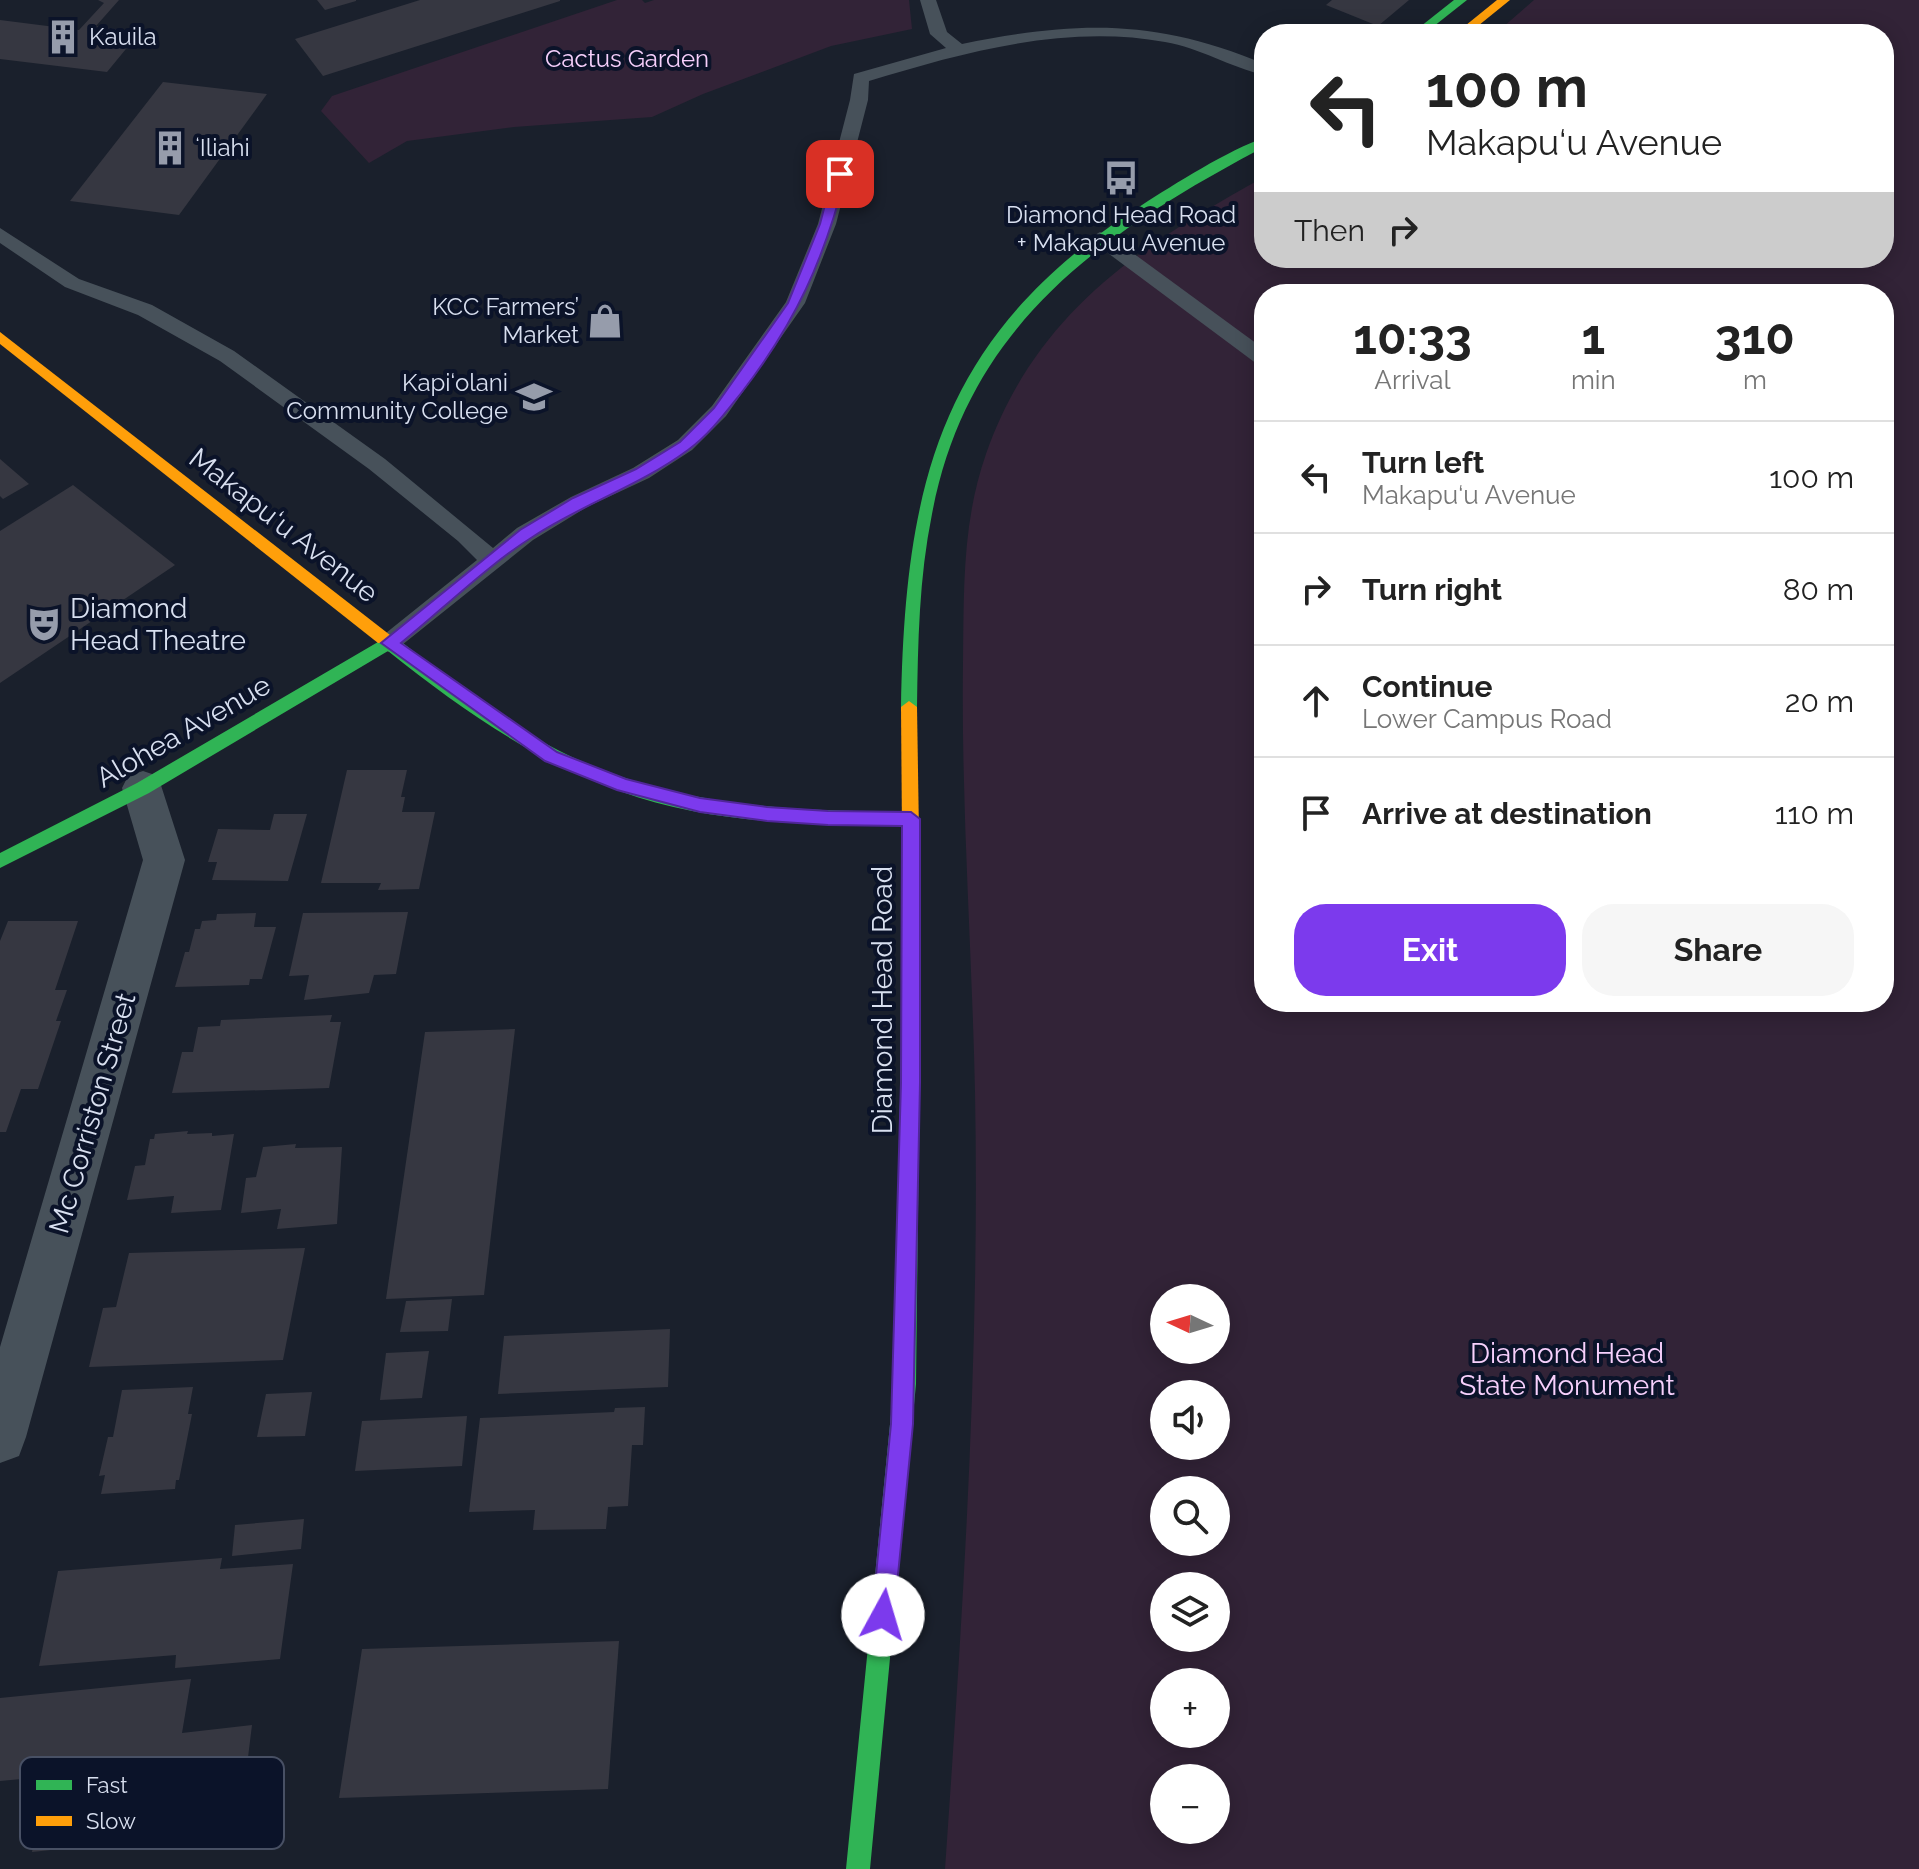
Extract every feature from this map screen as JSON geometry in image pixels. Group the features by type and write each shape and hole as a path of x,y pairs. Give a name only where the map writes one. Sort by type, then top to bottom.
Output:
{"street":[{"path":"1430,24 1461,0"},
{"path":"1474,24 1504,0"},
{"name":"Diamond Head Road","path":"858,1869 902,1424 911,1083 911,819 906,694 916,540 930,478 961,399 985,358 1044,286 1100,238 1152,203 1254,147"},
{"name":"Makapu‘u Avenue","path":"0,337 389,643 551,757 623,786 700,805 767,814 911,819"},
{"name":"Alohea Avenue","path":"0,861 143,788 389,643"},
{"name":"Mc Corriston Street","path":"0,1437 164,860 143,788"}],"lane":[{"path":"928,0 939,34 957,49"},
{"path":"389,643 525,534 579,502 641,473 685,445 719,411 795,303 827,224 859,100 860,78 957,49 1048,34 1111,30 1164,35 1193,42 1223,50 1254,65"},
{"path":"0,234 35,261 72,283 145,310 227,356 377,464 466,535 492,561"},
{"path":"1100,238 1254,352"}],"green space":[{"name":"Cactus Garden","path":"617,0 642,0 645,3 654,0 909,0 912,29 831,46 703,94 652,117 514,127 407,141 369,163 321,111 332,96"},
{"name":"Diamond Head State Monument","path":"1534,0 1919,0 1919,1869 945,1869 964,1578 975,1286 975,1092 963,662 968,531 986,454 1007,404 1033,361 1063,322 1097,288 1175,229 1254,183 1254,268 1894,268 1894,24 1506,24"}],"building":[{"name":"Kauila","path":"98,0 119,0 96,26 122,30 117,36 135,38 107,72 0,59 0,20 79,30 104,3"},
{"path":"317,0 356,0 356,1 325,10"},
{"path":"420,0 560,1 323,76 295,39"},
{"path":"1332,0 1409,0 1380,24 1373,24 1326,5"},
{"name":"ʻIliahi","path":"163,82 267,94 179,215 70,201"},
{"path":"0,459 29,484 3,499 0,496"},
{"name":"Diamond Head Theatre","path":"73,485 175,565 0,683 0,531"},
{"path":"347,770 407,770 401,797 405,797 402,812 435,812 419,889 378,890 381,883 321,883"},
{"path":"274,814 307,814 288,881 212,880 217,862 208,862 218,829 270,830"},
{"path":"408,912 396,974 374,975 369,993 304,1000 309,975 289,976 303,913"},
{"path":"256,913 254,927 276,927 262,979 250,979 249,985 175,987 185,952 189,952 195,929 200,929 202,921 216,920 217,914"},
{"path":"8,921 78,921 55,990 67,990 56,1021 61,1021 38,1089 21,1089 6,1132 0,1132 0,941"},
{"path":"332,1015 330,1022 341,1022 329,1088 172,1093 182,1052 193,1052 198,1027 220,1026 221,1020"},
{"path":"515,1029 484,1295 386,1299 425,1032"},
{"path":"188,1131 187,1134 212,1133 212,1136 234,1134 221,1210 171,1213 174,1196 127,1200 135,1166 145,1165 150,1139 154,1139 155,1134"},
{"path":"296,1144 295,1148 342,1147 337,1224 277,1229 281,1209 241,1213 246,1178 256,1177 263,1147"},
{"path":"305,1248 283,1360 89,1367 103,1308 116,1307 129,1253"},
{"path":"452,1299 448,1331 400,1332 406,1301"},
{"path":"670,1329 668,1387 498,1394 504,1336"},
{"path":"429,1351 422,1398 380,1400 386,1353"},
{"path":"193,1387 188,1414 192,1414 175,1489 101,1494 105,1475 99,1476 108,1437 113,1437 122,1390"},
{"path":"312,1392 305,1436 257,1437 266,1394"},
{"path":"645,1407 643,1445 632,1445 628,1506 608,1507 606,1529 533,1530 535,1510 469,1512 480,1418 614,1412 615,1408"},
{"path":"467,1416 462,1466 355,1471 362,1421"},
{"path":"304,1519 301,1549 232,1556 235,1525"},
{"path":"222,1558 220,1569 293,1564 280,1659 175,1668 176,1655 39,1666 58,1571"},
{"path":"619,1641 608,1789 339,1798 362,1649"},
{"path":"191,1679 182,1733 252,1725 248,1757 20,1757 20,1779 0,1781 0,1698"},
{"path":"33,1849 60,1849 32,1852"}],"traffic: fast":[{"path":"1430,24 1461,0"},
{"path":"909,707 910,638 924,512 940,454 963,399 994,346 1036,297 1088,249 1174,191 1254,147"},
{"path":"384,639 496,722 557,757 621,785 656,796 728,810 801,817 911,819"},
{"path":"0,861 143,788 389,643"},
{"path":"858,1869 905,1384 912,960"}],"traffic: slow":[{"path":"1474,24 1504,0"},
{"path":"0,337 384,639"},
{"path":"909,707 912,960"}],"place":[{"name":"Kauila","path":"63,37"},
{"name":"ʻIliahi","path":"170,148"},
{"name":"Diamond Head Road + Makapuu Avenue","path":"1121,178"},
{"name":"KCC Farmers’ Market","path":"605,321"},
{"name":"Kapi‘olani Community College","path":"534,397"},
{"name":"Diamond Head Theatre","path":"44,624"}],"route":[{"path":"840,174 827,224 795,303 719,411 685,445 641,473 579,502 525,534 389,643 551,757 623,786 700,805 767,814 911,819 911,1083 902,1424 883,1615"}]}
